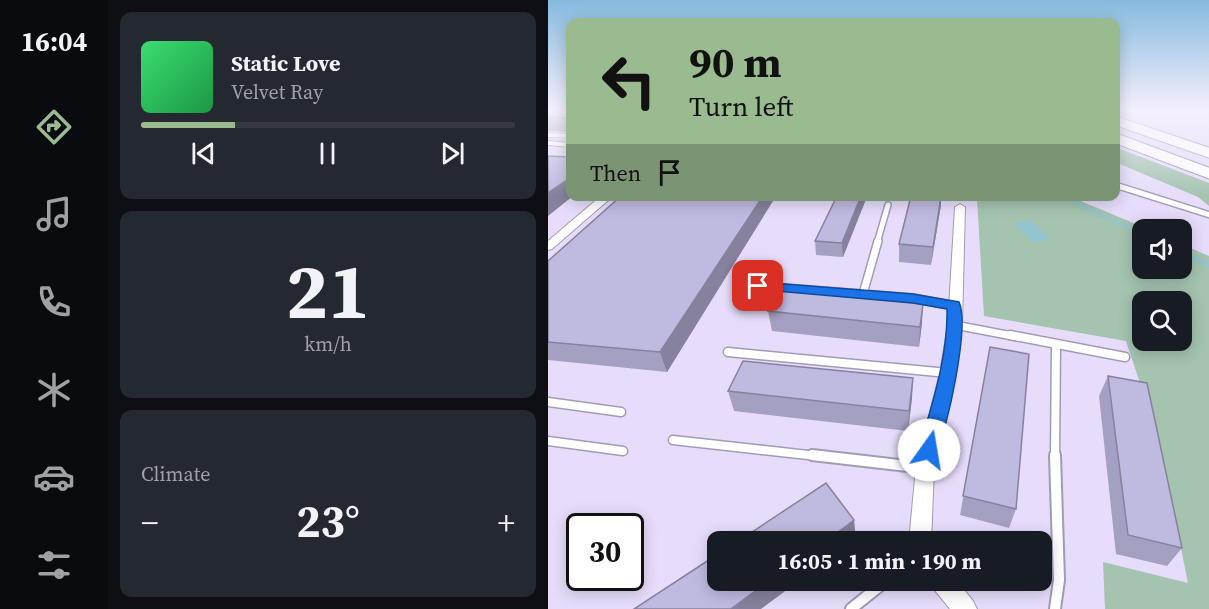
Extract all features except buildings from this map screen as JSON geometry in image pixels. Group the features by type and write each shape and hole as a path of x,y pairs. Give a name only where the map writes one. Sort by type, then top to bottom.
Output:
{"highway":[{"path":"1141,138 1210,163"},
{"path":"1168,138 1210,153"},
{"path":"1193,138 1210,144"},
{"path":"1120,140 1210,174"}],"street":[{"path":"550,145 566,145"},
{"path":"548,247 602,201"},
{"path":"921,531 924,468 948,373 955,325 954,306 960,207"},
{"path":"950,591 965,609"}],"lane":[{"path":"1120,187 1210,215"},
{"path":"863,294 888,205"},
{"path":"758,286 863,294 954,306"},
{"path":"955,325 1125,357"},
{"path":"1055,609 1059,580 1056,344"},
{"path":"728,352 948,373"},
{"path":"548,402 621,412"},
{"path":"672,440 924,468"},
{"path":"548,441 623,451"},
{"path":"851,609 873,591"}],"shaded area":[{"path":"1120,149 1209,183 1209,206 1198,197 1120,164"},
{"path":"977,201 1081,201 1132,222 1132,279 1192,279 1192,249 1209,256 1209,609 1105,609 1103,562 1188,583 1159,440 1126,341 984,316"},
{"path":"1030,220 1050,239 1032,243 1013,223"}],"waterway":[{"path":"1072,201 1132,229"},
{"path":"1192,257 1210,266"}],"route":[{"path":"758,286 913,298 954,306 955,325 948,373 929,450"}]}
